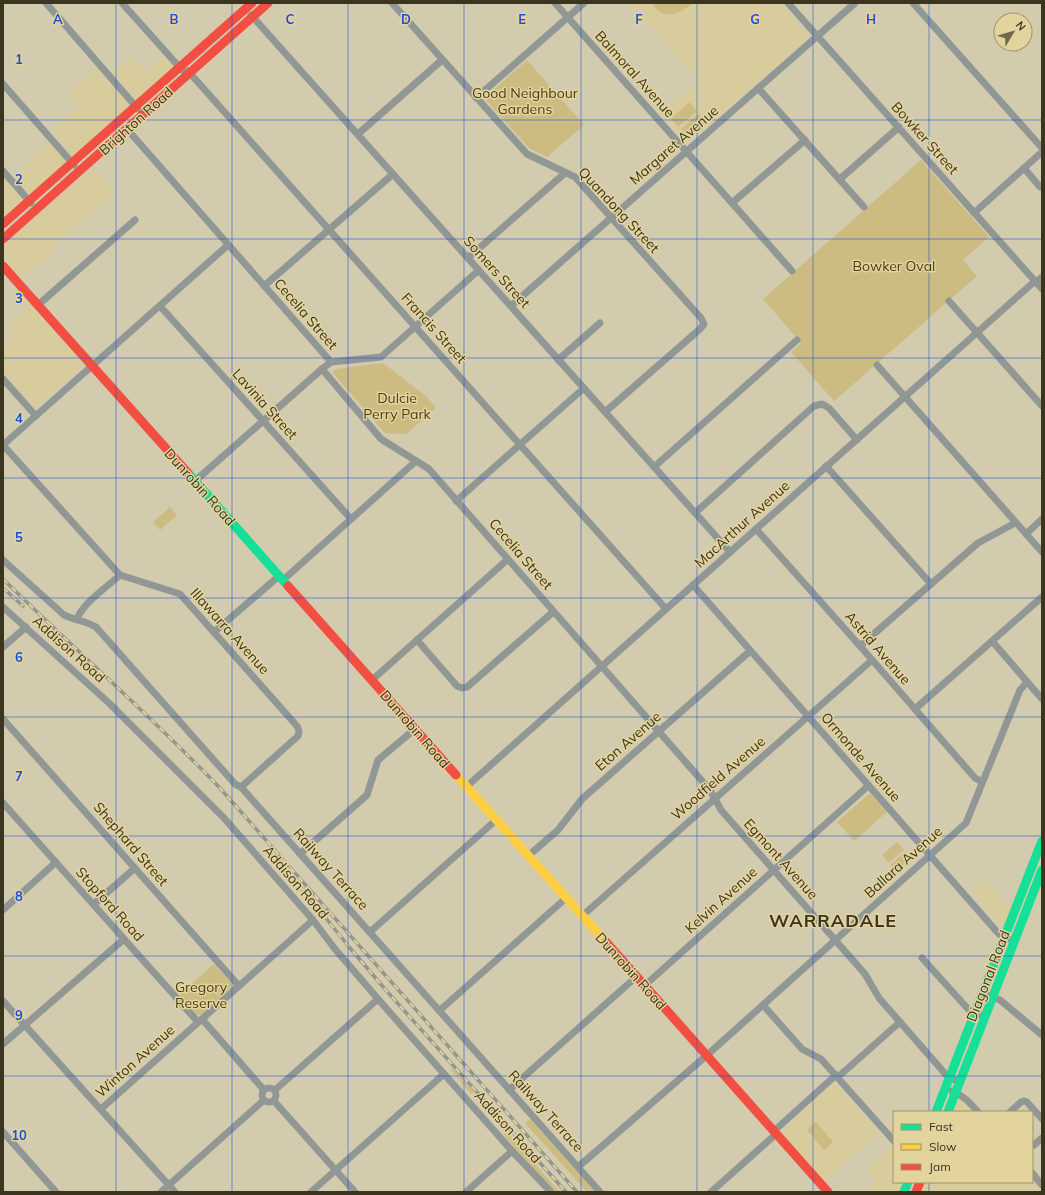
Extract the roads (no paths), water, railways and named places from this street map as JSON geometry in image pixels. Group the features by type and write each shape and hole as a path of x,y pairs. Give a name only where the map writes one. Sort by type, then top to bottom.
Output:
{"main road":[{"name":"Brighton Road","path":"3,239 268,3"},
{"name":"Brighton Road","path":"3,224 250,5"},
{"name":"Dunrobin Road","path":"3,266 828,1192"},
{"name":"Diagonal Road","path":"936,1111 1003,937 1042,841"},
{"name":"Diagonal Road","path":"948,1111 1042,870"}],"street":[{"path":"46,3 143,114"},
{"name":"Francis Street","path":"122,3 329,230 666,609"},
{"name":"Quandong Street","path":"392,3 527,154 575,177 610,218 701,318 704,324 604,412"},
{"name":"Balmoral Avenue","path":"554,3 792,271"},
{"path":"476,98 584,3"},
{"name":"Bowker Street","path":"788,3 1042,289"},
{"name":"Margaret Avenue","path":"511,306 855,3"},
{"path":"913,3 1042,148"},
{"name":"Somers Street","path":"250,5 256,14 393,174 730,552"},
{"path":"358,134 442,60"},
{"path":"3,84 79,171"},
{"path":"758,88 864,206"},
{"path":"840,179 898,128"},
{"name":"Cecelia Street","path":"127,129 331,362 322,369 381,439 429,469 601,666"},
{"path":"732,204 805,140"},
{"path":"974,212 1042,152"},
{"path":"1024,168 1040,187"},
{"path":"3,171 36,209"},
{"path":"468,258 565,172"},
{"path":"264,286 393,174"},
{"path":"38,305 135,220"},
{"path":"77,619 79,613 84,607 120,575 3,445 228,245"},
{"path":"331,362 381,357 479,270"},
{"name":"MacArthur Avenue","path":"466,787 976,333 1042,277"},
{"path":"949,302 1042,406"},
{"name":"Lavinia Street","path":"160,306 351,519"},
{"path":"558,360 600,323"},
{"path":"654,467 797,340"},
{"path":"877,365 1042,552"},
{"path":"195,481 322,369"},
{"path":"3,379 36,416"},
{"path":"456,501 584,388"},
{"path":"695,513 814,406 822,404 829,408 856,440"},
{"path":"214,632 351,519 416,461"},
{"path":"826,466 931,584"},
{"path":"1026,534 1042,519"},
{"path":"860,646 978,543 1015,523"},
{"name":"Astrid Avenue","path":"756,529 975,778 982,782"},
{"path":"372,680 508,559"},
{"name":"Railway Terrace","path":"3,560 64,614 70,618 89,622 96,627 235,784 241,787 600,1192"},
{"name":"Illawarra Avenue","path":"120,575 180,594 297,726 299,731 298,736 241,787"},
{"name":"Ormonde Avenue","path":"693,585 998,933 1003,937 1014,941"},
{"path":"915,709 1042,597"},
{"name":"Addison Road","path":"3,607 109,703 224,818 313,920 335,949 378,999 512,1151 551,1192"},
{"path":"417,640 457,686 462,688 467,687 553,612"},
{"path":"3,647 26,627"},
{"path":"992,641 1042,699"},
{"name":"Eton Avenue","path":"528,856 558,830 582,799 750,651"},
{"name":"Woodfield Avenue","path":"582,916 872,660"},
{"name":"Egmont Avenue","path":"601,666 710,790 721,810 865,974 879,998 949,1078 960,1082"},
{"name":"Ballara Avenue","path":"578,1168 706,1056 966,823 1020,690 1027,682"},
{"name":"Shephard Street","path":"3,719 239,986"},
{"path":"300,854 367,795 378,760 415,729"},
{"name":"Kelvin Avenue","path":"644,986 868,786"},
{"name":"Stopford Road","path":"3,803 124,938 264,1090"},
{"path":"370,932 496,820"},
{"path":"3,910 56,862"},
{"path":"94,904 135,868"},
{"path":"439,1011 566,898"},
{"name":"Winton Avenue","path":"101,1109 313,920"},
{"path":"3,1044 124,938"},
{"path":"922,958 969,1010 985,1017"},
{"path":"509,1090 636,977"},
{"path":"982,993 1000,1000 1042,1035"},
{"path":"275,1090 378,999"},
{"path":"3,1001 174,1192"},
{"path":"763,1005 802,1049 822,1059 893,1140"},
{"path":"711,1192 837,1076 900,1022"},
{"path":"311,1192 444,1074"},
{"path":"264,1100 262,1094 264,1090 271,1088 275,1090"},
{"path":"945,1089 956,1093 967,1100 977,1111"},
{"path":"274,1101 276,1097 275,1090"},
{"path":"264,1100 270,1102 274,1101"},
{"path":"160,1192 264,1100"},
{"path":"274,1101 355,1192"},
{"path":"1011,1111 1024,1101 1028,1102 1040,1114"},
{"path":"3,1132 56,1192"},
{"path":"1034,1145 1042,1138"},
{"path":"466,1192 512,1151"},
{"path":"1033,1174 1042,1185"}],"railway":[{"path":"3,579 166,734 219,787 577,1192"},
{"path":"3,588 23,606"},
{"path":"300,886 384,988 566,1192"}],"district":[{"name":"WARRADALE","path":"833,921"}],"park label":[{"name":"Good Neighbour Gardens","path":"525,102"},
{"name":"Bowker Oval","path":"894,266"},
{"name":"Dulcie Perry Park","path":"397,406"},
{"name":"Gregory Reserve","path":"201,996"}]}
